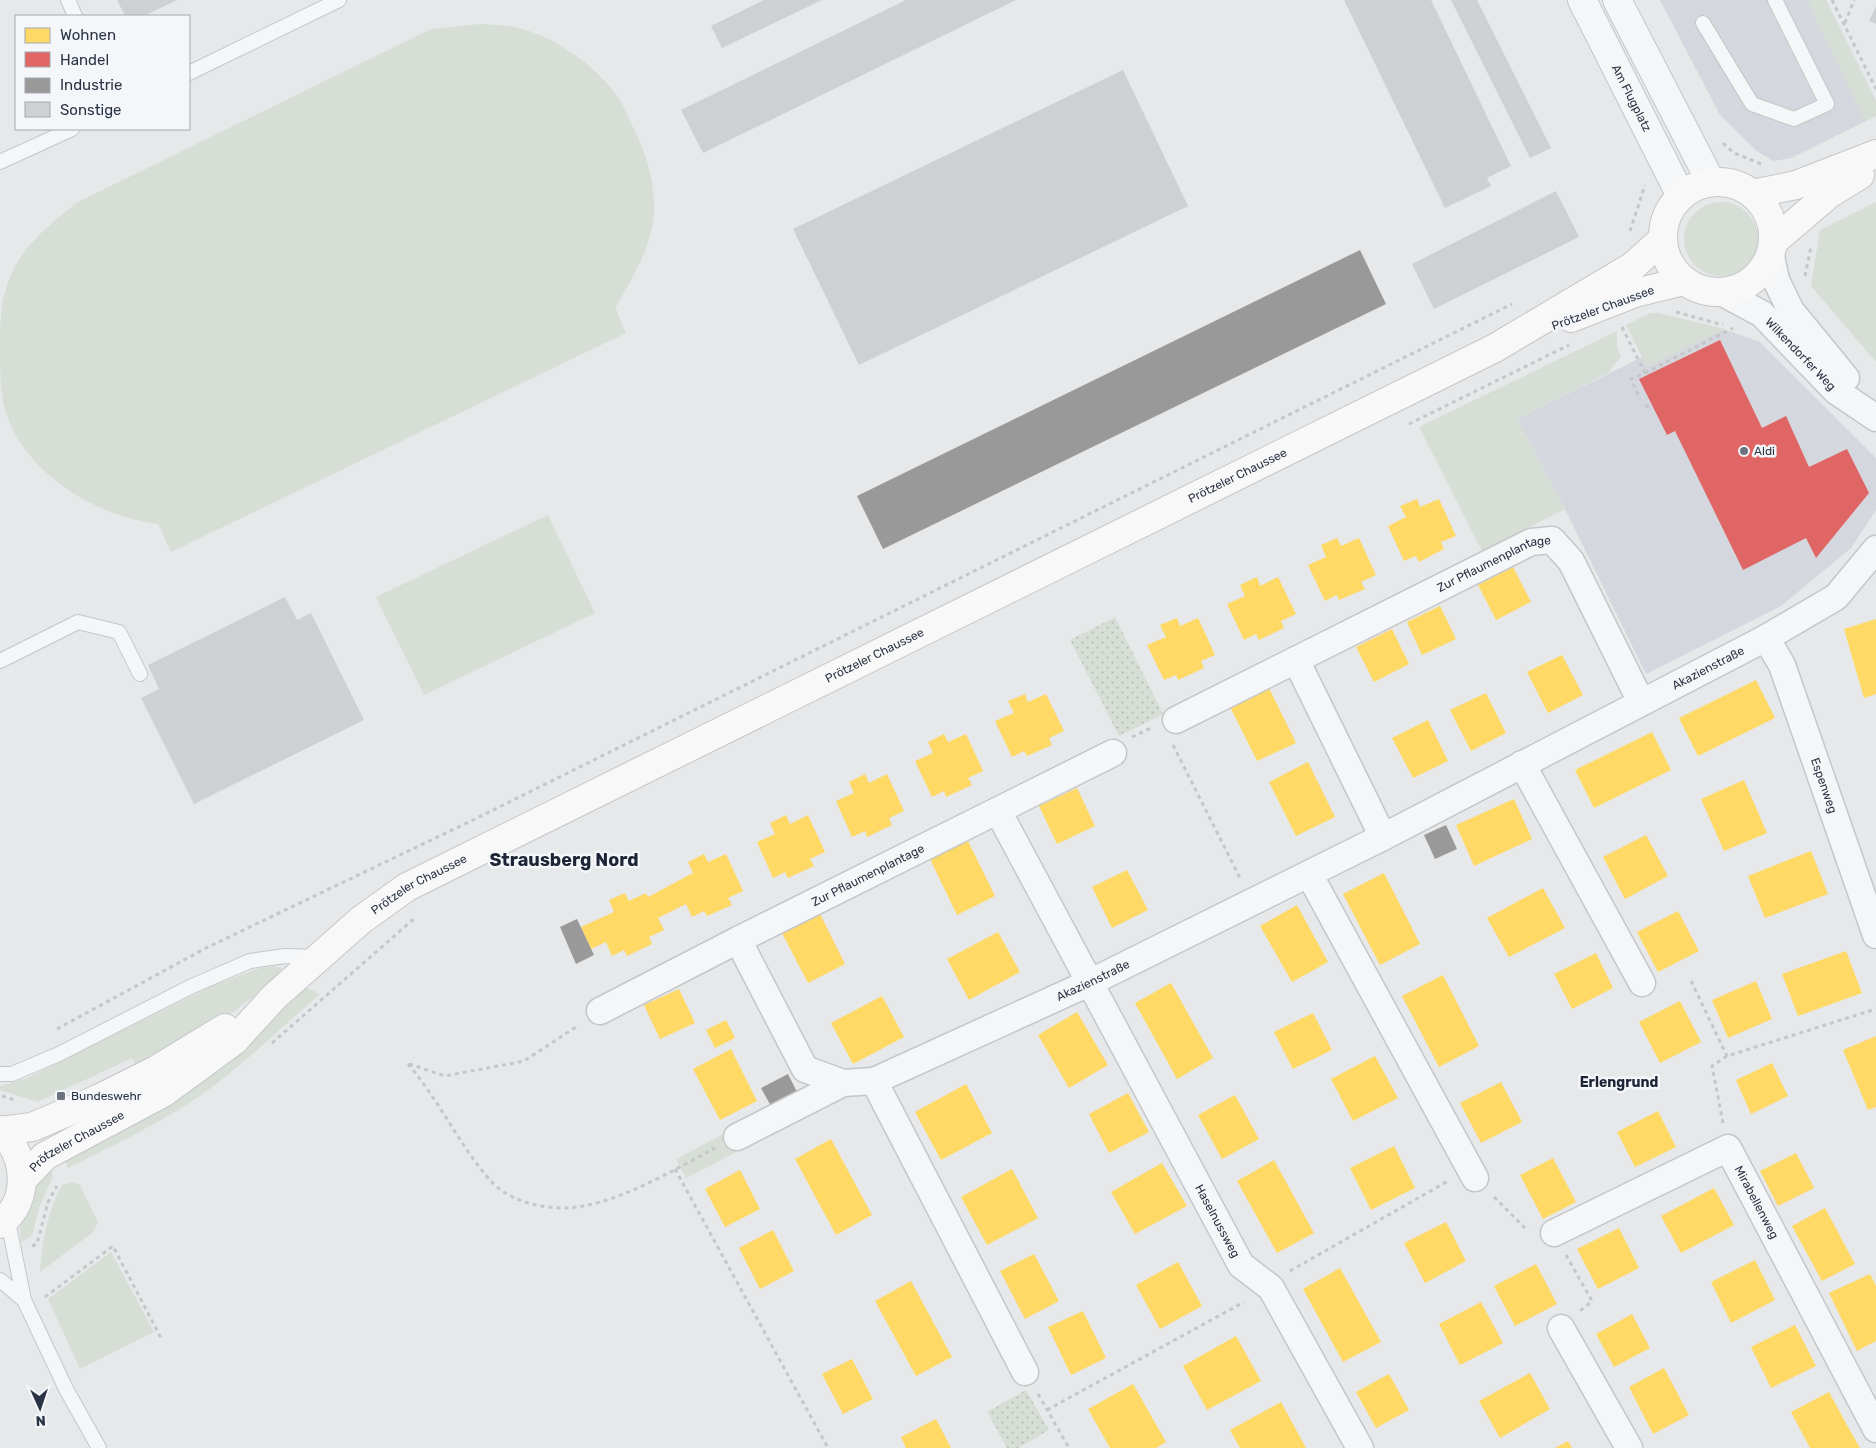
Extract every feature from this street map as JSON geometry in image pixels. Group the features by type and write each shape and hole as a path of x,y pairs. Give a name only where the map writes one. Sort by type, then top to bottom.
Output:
{"main road":[{"path":"1752,194 1796,185 1876,154"},
{"path":"1772,249 1829,194 1876,165"},
{"path":"1711,182 1728,182 1744,188 1768,211 1773,226 1772,249 1763,270 1753,281 1739,289 1723,293 1706,291 1684,281 1669,263 1663,239 1664,227 1670,210 1681,196 1695,187 1711,182"},
{"name":"Prötzeler Chaussee","path":"1,1130 32,1127 98,1099 156,1070 274,996 322,957 361,920 407,887 470,854 1495,348 1633,266 1663,239"},
{"name":"Prötzeler Chaussee","path":"1495,348 1644,291 1684,281"},
{"name":"Prötzeler Chaussee","path":"22,1180 45,1156 163,1093 205,1063 234,1041 274,996"},
{"name":"Prötzeler Chaussee","path":"1,1130 17,1151 21,1165 22,1180 20,1195 4,1220"}],"street":[{"name":"Am Flugplatz","path":"1582,0 1681,196"},
{"path":"1617,0 1711,182"},
{"name":"Wilkendorfer Weg","path":"1772,249 1776,280 1791,311 1876,412"},
{"name":"Wilkendorfer Weg","path":"1723,293 1751,307 1766,318 1836,390 1876,418"},
{"name":"Zur Pflaumenplantage","path":"1169,721 1296,660 1531,542 1552,540 1571,561 1641,702"},
{"name":"Akazienstraße","path":"737,1137 843,1083 874,1081 1089,983 1383,837 1766,638 1836,597 1876,549"},
{"name":"Espenweg","path":"1766,638 1782,665 1876,935"},
{"path":"1296,660 1383,837"},
{"name":"Zur Pflaumenplantage","path":"600,1011 1113,753"},
{"path":"1522,764 1642,983"},
{"path":"998,811 1089,983"},
{"path":"1309,874 1472,1174"},
{"path":"738,940 805,1069 843,1083"},
{"name":"Haselnussweg","path":"1089,983 1241,1265 1270,1288 1360,1448"},
{"path":"874,1081 1026,1372"},
{"path":"1554,1233 1728,1148"},
{"name":"Mirabellenweg","path":"1728,1148 1876,1428"},
{"path":"1561,1328 1629,1448"}],"lane":[{"path":"68,0 75,15"},
{"path":"190,73 339,0"},
{"path":"1703,23 1752,104 1794,119 1827,104 1776,0"},
{"path":"0,162 70,130"},
{"path":"0,661 78,622 120,632 140,674"},
{"path":"0,1074 12,1074 59,1054 190,987 250,961 285,956 322,957"},
{"path":"4,1220 24,1300 66,1389 99,1448"},
{"path":"0,1280 24,1300"}],"path":[{"path":"1832,0 1876,89"},
{"path":"1845,24 1854,0"},
{"path":"1716,137 1734,153 1767,166"},
{"path":"1644,291 1651,305 1734,328 1755,328 1766,318"},
{"path":"51,1033 206,948 481,815 1518,300"},
{"path":"1619,321 1644,373"},
{"path":"1640,399 1632,379 1734,328"},
{"path":"1408,424 1575,342"},
{"path":"1645,406 1653,407"},
{"path":"1113,753 1121,743 1169,721 1251,901"},
{"path":"268,1046 419,914"},
{"path":"1691,981 1727,1056"},
{"path":"1728,1148 1712,1066 1727,1056 1876,1009"},
{"path":"600,1011 524,1061 445,1076 408,1064 426,1085 452,1128 490,1180 512,1197 541,1206 583,1206 624,1193 737,1137"},
{"path":"675,1169 828,1448"},
{"path":"1069,1448 1047,1410 1270,1288 1280,1277 1472,1174"},
{"path":"42,1299 113,1246 162,1340"}],"shaded area":[{"path":"1660,0 1826,0 1876,101 1876,116 1791,158 1773,161 1757,151 1720,115"},
{"path":"1807,0 1826,0 1876,101 1876,116 1865,121"},
{"path":"480,24 501,25 528,31 542,36 570,51 605,82 624,107 641,144 648,165 654,198 653,222 646,248 641,261 615,308 626,333 171,552 158,524 134,519 86,501 64,487 44,470 26,451 13,430 4,406 0,369 0,324 4,295 16,265 35,239 76,203 431,29"},
{"path":"1714,202 1728,202 1742,208 1752,218 1758,232 1756,253 1742,270 1728,276 1714,276 1700,270 1690,260 1684,246 1684,232 1690,218 1700,208"},
{"path":"1876,202 1876,362 1811,286 1820,230"},
{"path":"1651,313 1725,329 1647,367 1626,325"},
{"path":"1703,327 1732,332 1760,342 1876,458 1876,510 1851,548 1781,606 1646,674 1565,509 1517,419"},
{"path":"1617,331 1617,348 1621,356 1608,373 1517,419 1565,509 1482,551 1419,427"},
{"path":"548,515 595,613 424,695 376,597"},
{"path":"1115,617 1163,714 1119,736 1070,640"},
{"path":"275,966 282,968 280,972 254,996 220,1022 138,1069 132,1058 38,1102 0,1090 0,1086 27,1078 212,986 260,968"},
{"path":"305,987 320,994 226,1077 162,1119 68,1168 63,1155"},
{"path":"798,1095 809,1114 686,1178 676,1159"},
{"path":"49,1166 53,1177 40,1205 32,1236 21,1242 20,1231 23,1211 36,1183"},
{"path":"72,1182 80,1185 98,1222 92,1233 40,1272 42,1249 49,1217 62,1185"},
{"path":"111,1252 154,1332 80,1369 48,1299"},
{"path":"1026,1390 1049,1430 1018,1448 1007,1448 987,1412"}],"building: Wohnen":[{"path":"1417,499 1420,507 1439,499 1456,536 1441,542 1444,549 1419,562 1416,556 1404,561 1388,526 1406,517 1400,506"},
{"path":"1337,538 1341,546 1359,538 1376,575 1361,582 1365,589 1339,600 1337,595 1325,601 1308,565 1326,557 1321,545"},
{"path":"1513,567 1531,602 1496,620 1478,585"},
{"path":"1257,577 1260,586 1278,577 1296,614 1281,621 1284,628 1259,640 1256,634 1244,640 1227,604 1245,596 1240,585"},
{"path":"1440,606 1456,639 1422,655 1407,622"},
{"path":"1177,618 1180,626 1198,618 1215,655 1201,661 1204,668 1178,680 1176,675 1164,680 1147,645 1166,637 1160,625"},
{"path":"1876,619 1876,694 1864,698 1844,629"},
{"path":"1392,629 1409,664 1374,682 1356,647"},
{"path":"1562,655 1583,695 1548,713 1527,672"},
{"path":"1756,680 1775,718 1698,756 1679,718"},
{"path":"1269,688 1296,743 1257,761 1230,707"},
{"path":"1486,693 1506,733 1471,751 1450,710"},
{"path":"1025,694 1028,702 1046,694 1064,731 1049,738 1052,745 1027,756 1024,751 1012,757 995,721 1014,713 1008,701"},
{"path":"1428,720 1448,761 1413,778 1392,738"},
{"path":"1652,732 1671,770 1594,808 1575,770"},
{"path":"944,734 948,742 966,734 983,771 968,778 972,785 946,797 944,791 932,797 915,761 933,753 928,742"},
{"path":"1308,762 1335,817 1296,836 1269,782"},
{"path":"865,774 869,783 887,774 904,811 889,818 892,825 867,837 865,831 852,837 836,801 854,793 849,782"},
{"path":"1744,780 1767,833 1724,851 1701,799"},
{"path":"1077,788 1095,826 1057,844 1039,806"},
{"path":"1514,799 1532,839 1474,866 1456,825"},
{"path":"786,815 790,824 808,815 825,852 810,859 814,866 788,878 785,872 773,878 757,842 775,834 770,823"},
{"path":"1646,835 1668,876 1625,899 1603,857"},
{"path":"968,841 995,896 957,915 930,859"},
{"path":"1811,851 1828,894 1765,918 1748,876"},
{"path":"704,854 708,862 726,854 743,891 728,898 732,905 707,916 704,911 692,917 686,904 658,918 664,930 649,937 652,944 627,956 624,950 612,956 606,942 591,949 581,927 614,912 609,900 625,893 629,901 646,893 648,897 693,873 688,862"},
{"path":"1127,870 1148,910 1112,928 1092,887"},
{"path":"1384,873 1420,944 1380,965 1343,894"},
{"path":"1543,888 1565,928 1509,957 1487,918"},
{"path":"1297,905 1328,962 1292,982 1260,926"},
{"path":"1678,911 1699,951 1658,972 1637,932"},
{"path":"820,914 845,964 808,983 782,933"},
{"path":"998,932 1020,972 969,1000 947,959"},
{"path":"1846,951 1862,993 1798,1016 1782,974"},
{"path":"1596,953 1613,988 1572,1009 1554,974"},
{"path":"1443,975 1479,1046 1439,1067 1402,996"},
{"path":"1756,981 1772,1019 1728,1038 1712,1000"},
{"path":"1171,983 1213,1058 1177,1079 1135,1003"},
{"path":"679,989 695,1023 660,1039 644,1005"},
{"path":"882,996 904,1037 853,1064 831,1023"},
{"path":"1680,1001 1701,1042 1660,1063 1639,1022"},
{"path":"1077,1012 1108,1065 1069,1088 1038,1035"},
{"path":"1313,1013 1332,1050 1293,1069 1274,1032"},
{"path":"726,1020 735,1038 715,1048 706,1030"},
{"path":"1876,1036 1876,1107 1868,1110 1843,1050"},
{"path":"731,1049 757,1101 720,1120 693,1069"},
{"path":"1375,1056 1398,1098 1353,1121 1331,1079"},
{"path":"1772,1063 1788,1096 1751,1114 1736,1080"},
{"path":"1501,1082 1522,1122 1481,1143 1460,1103"},
{"path":"966,1084 992,1133 941,1160 915,1112"},
{"path":"1128,1093 1149,1132 1109,1153 1089,1114"},
{"path":"1235,1095 1259,1139 1222,1159 1198,1115"},
{"path":"1658,1111 1676,1147 1635,1167 1617,1132"},
{"path":"831,1139 872,1215 836,1235 795,1159"},
{"path":"1394,1146 1415,1188 1371,1210 1350,1168"},
{"path":"1796,1153 1814,1188 1778,1206 1760,1171"},
{"path":"1553,1158 1576,1202 1543,1219 1520,1175"},
{"path":"1274,1160 1314,1233 1277,1253 1237,1181"},
{"path":"1162,1163 1187,1206 1135,1234 1111,1192"},
{"path":"1012,1169 1038,1218 987,1245 961,1197"},
{"path":"740,1170 760,1209 725,1227 705,1189"},
{"path":"1714,1188 1734,1225 1681,1253 1661,1216"},
{"path":"1825,1208 1855,1264 1822,1281 1792,1226"},
{"path":"1446,1222 1466,1261 1425,1283 1404,1243"},
{"path":"1619,1228 1639,1268 1598,1289 1577,1249"},
{"path":"773,1230 794,1271 760,1289 739,1248"},
{"path":"1034,1254 1059,1301 1025,1319 1000,1271"},
{"path":"1755,1260 1775,1300 1731,1323 1711,1282"},
{"path":"1178,1262 1202,1306 1160,1329 1136,1285"},
{"path":"1536,1264 1557,1304 1515,1326 1494,1286"},
{"path":"1340,1268 1381,1342 1343,1362 1303,1289"},
{"path":"1870,1274 1876,1286 1876,1341 1857,1351 1829,1293"},
{"path":"911,1281 952,1357 916,1376 875,1301"},
{"path":"1481,1302 1503,1343 1460,1365 1439,1324"},
{"path":"1083,1311 1106,1358 1071,1375 1048,1327"},
{"path":"1632,1314 1650,1348 1614,1367 1596,1334"},
{"path":"1795,1325 1816,1366 1771,1388 1751,1347"},
{"path":"1236,1336 1261,1381 1207,1410 1183,1366"},
{"path":"852,1359 873,1399 843,1414 822,1374"},
{"path":"1664,1368 1689,1415 1653,1434 1629,1387"},
{"path":"1530,1373 1550,1409 1500,1438 1479,1401"},
{"path":"1389,1374 1409,1410 1376,1428 1356,1392"},
{"path":"1133,1384 1166,1442 1156,1448 1110,1448 1088,1409"},
{"path":"1829,1392 1860,1448 1810,1448 1791,1412"},
{"path":"1281,1402 1306,1448 1240,1448 1230,1430"},
{"path":"936,1419 951,1448 906,1448 901,1437"},
{"path":"1568,1441 1572,1448 1555,1448"}],"building: Handel":[{"name":"Aldi","path":"1720,340 1762,428 1786,416 1809,467 1847,449 1869,493 1816,558 1806,538 1743,570 1675,431 1667,435 1639,379"}],"building: Industrie":[{"path":"1360,250 1386,304 883,549 857,496"},
{"path":"1446,825 1457,849 1435,859 1424,835"},
{"path":"577,919 594,955 576,964 560,927"},
{"path":"788,1074 798,1094 772,1108 761,1088"}],"building: Sonstige":[{"path":"117,0 177,0 146,15 124,15"},
{"path":"764,0 822,0 722,48 711,26"},
{"path":"906,0 1016,0 703,153 681,110"},
{"path":"1344,0 1431,0 1511,166 1487,178 1491,186 1445,208"},
{"path":"1451,0 1477,0 1551,148 1530,158"},
{"path":"1876,6 1876,24 1869,21"},
{"path":"1123,70 1188,206 859,365 793,229"},
{"path":"1556,191 1579,237 1434,309 1412,264"},
{"path":"285,597 297,620 311,613 364,720 194,804 141,698 159,689 148,665"}],"place":[{"name":"Aldi","path":"1744,451"},
{"name":"Bundeswehr","path":"61,1096"}],"district":[{"name":"Strausberg Nord","path":"564,860"},
{"name":"Erlengrund","path":"1619,1082"}]}
